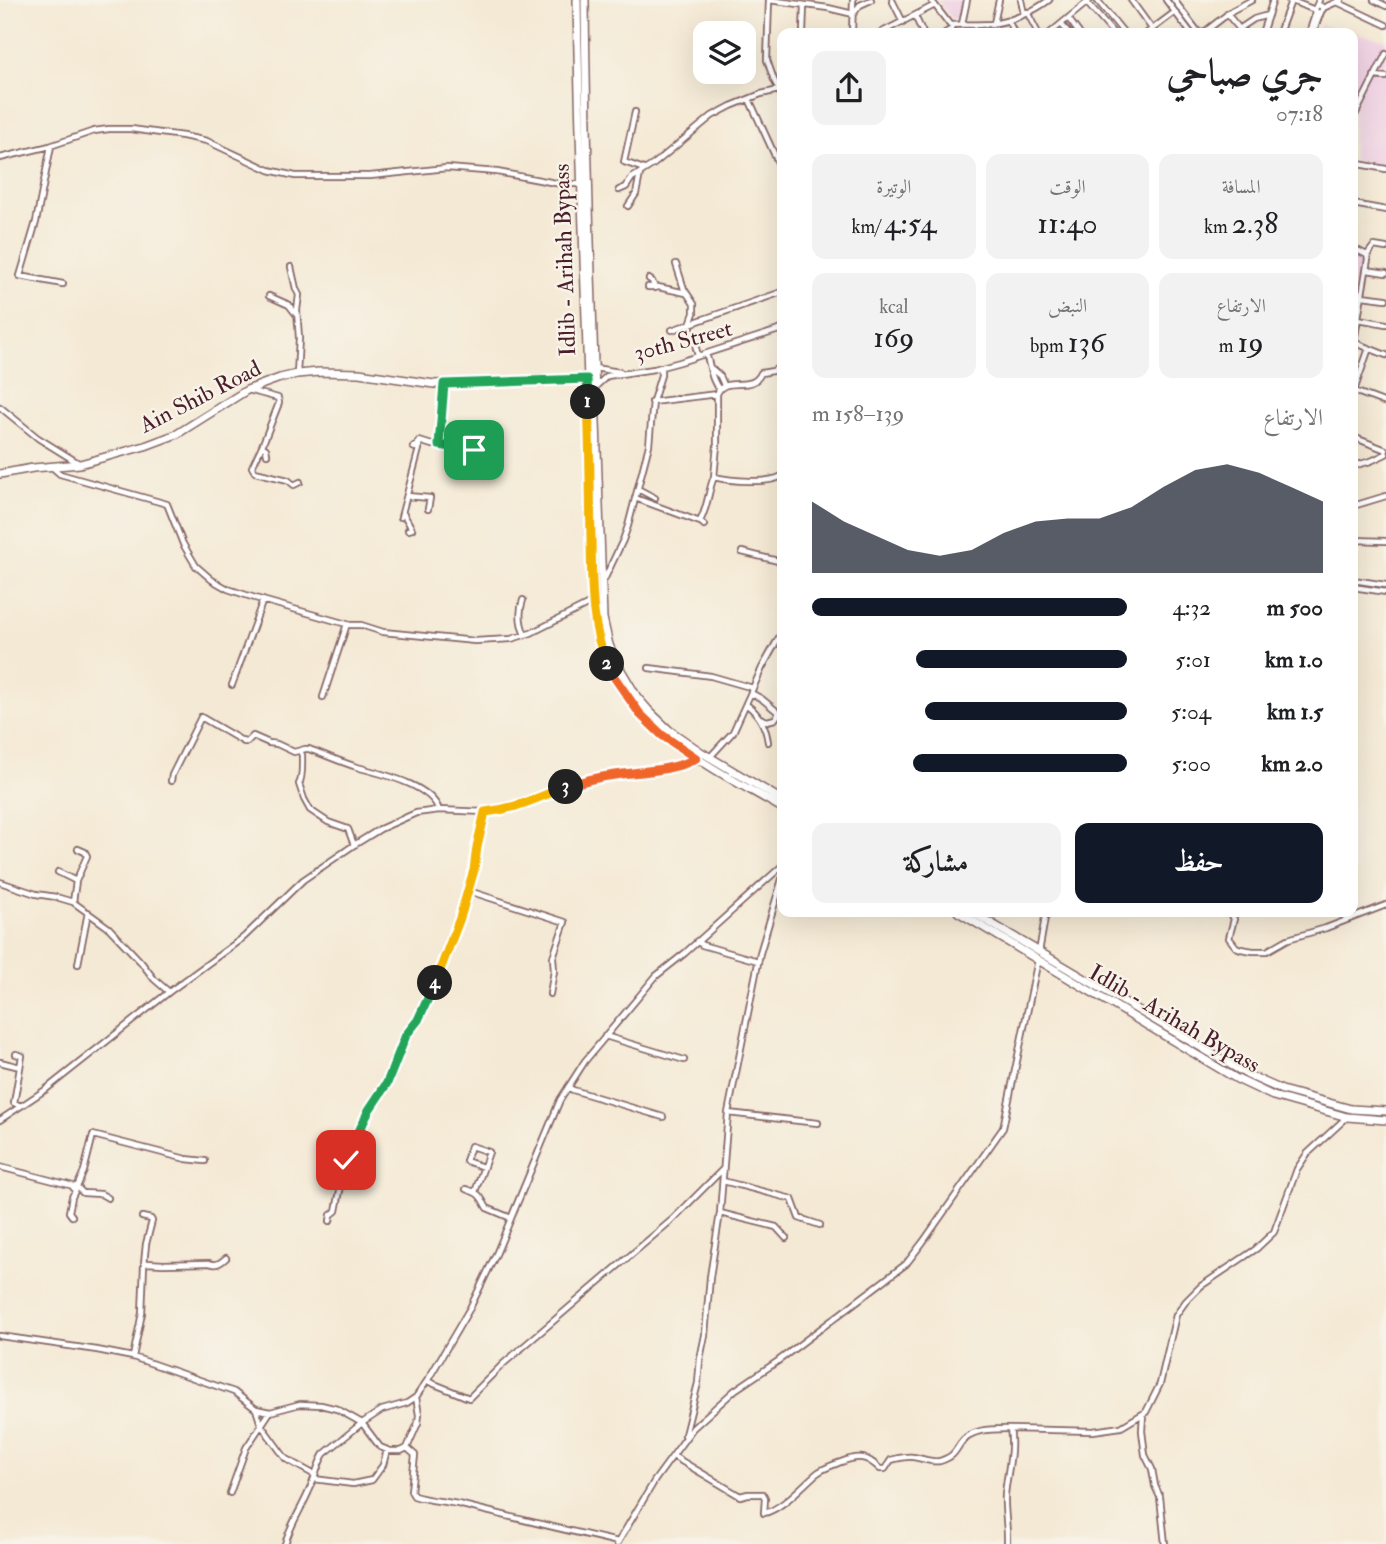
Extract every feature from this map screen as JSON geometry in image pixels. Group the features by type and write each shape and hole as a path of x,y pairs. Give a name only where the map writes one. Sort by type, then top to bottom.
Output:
{"main road":[{"name":"Idlib - Arihah Bypass","path":"577,0 586,106 595,387 592,413 592,572 595,624 600,649 610,671 640,714 662,735 696,758 777,798"},
{"name":"Idlib - Arihah Bypass","path":"585,0 581,30 581,184 587,379 592,413 603,618 609,645 637,696 669,730 777,804"},
{"name":"Ain Shib Road","path":"0,474 80,464 127,452 177,434 247,390 297,374 359,373 434,384 587,379"},
{"name":"Idlib - Arihah Bypass","path":"967,917 1248,1075 1282,1090 1351,1109 1386,1111"},
{"name":"Idlib - Arihah Bypass","path":"979,917 1022,946"},
{"name":"Idlib - Arihah Bypass","path":"1039,956 1237,1079 1273,1096 1347,1117 1386,1120"}],"street":[{"path":"777,84 766,60 769,0 828,8 853,15"},
{"path":"827,0 828,8"},
{"path":"852,28 853,0"},
{"path":"853,15 860,5 872,0"},
{"path":"890,0 903,22"},
{"path":"962,24 967,0"},
{"path":"994,24 999,0"},
{"path":"1021,0 1035,28"},
{"path":"890,28 933,3 950,25 981,25 1008,20 1040,7 1049,0"},
{"path":"1097,0 1120,28"},
{"path":"1130,0 1151,28"},
{"path":"1166,0 1187,28"},
{"path":"1174,0 1197,28"},
{"path":"1208,28 1250,0"},
{"path":"1264,28 1273,0"},
{"path":"1281,28 1290,0 1319,7 1339,1 1386,25"},
{"path":"1374,0 1386,6"},
{"path":"1056,28 1089,1 1108,28"},
{"path":"803,28 804,5"},
{"path":"1313,28 1319,7"},
{"path":"1153,28 1175,12"},
{"path":"1227,15 1238,28"},
{"path":"1244,28 1254,19 1268,15"},
{"path":"915,16 921,28"},
{"path":"1068,18 1075,28"},
{"path":"1008,20 1012,28"},
{"path":"1061,24 1065,28"},
{"path":"1358,109 1386,54"},
{"path":"1374,76 1386,77"},
{"path":"619,190 712,116 761,94 777,91"},
{"path":"749,99 777,160"},
{"path":"635,112 624,162 643,171"},
{"path":"0,158 51,146 94,131 131,129 206,141 269,170 295,176 370,176 447,168 497,172 561,184 581,184"},
{"path":"51,146 36,222 20,276 63,284"},
{"path":"1358,164 1386,169"},
{"path":"628,206 643,171"},
{"path":"1358,205 1386,210"},
{"path":"1386,248 1374,246 1367,255 1358,319 1386,324"},
{"path":"1358,250 1367,255"},
{"path":"676,264 694,304 690,324 698,356"},
{"path":"291,267 299,295 297,374"},
{"path":"1367,270 1386,273"},
{"path":"649,279 655,288"},
{"path":"648,287 687,293"},
{"path":"1358,293 1386,299"},
{"path":"672,330 777,294"},
{"path":"269,296 289,305 297,316"},
{"name":"30th Street","path":"595,387 607,376 661,367 777,331"},
{"path":"1358,344 1386,355"},
{"path":"1358,380 1369,348"},
{"path":"706,354 712,369 712,378 720,389"},
{"path":"602,583 623,540 638,489 649,445 652,402 661,367"},
{"path":"594,368 631,372"},
{"path":"635,498 702,523 714,477 717,436 720,376 712,369"},
{"path":"652,402 755,381 761,373 777,369"},
{"path":"439,445 444,384"},
{"path":"247,390 278,398 279,402 252,467 255,472 288,480 294,485 300,482"},
{"path":"1358,392 1386,403"},
{"path":"0,407 38,438 80,464"},
{"path":"1358,439 1386,452"},
{"path":"419,442 480,452 482,461 488,463 489,473"},
{"path":"413,447 419,442"},
{"path":"408,530 412,529 402,514 419,442"},
{"path":"262,446 267,454"},
{"path":"1358,465 1386,452"},
{"path":"52,467 60,474 167,504 183,544 196,566 228,589 347,624 383,632 475,641 511,639 594,602"},
{"path":"714,477 750,480 777,478"},
{"path":"638,489 655,498"},
{"path":"407,496 430,498 428,509"},
{"path":"1358,504 1386,496"},
{"path":"1358,540 1386,541"},
{"path":"742,552 777,561"},
{"path":"1358,581 1386,584"},
{"path":"1358,588 1386,592"},
{"path":"232,685 263,600"},
{"path":"523,600 520,610 524,635"},
{"path":"323,696 347,624"},
{"path":"710,757 733,732 777,642"},
{"path":"649,667 711,676 752,691 777,711"},
{"path":"747,705 765,726 768,742"},
{"path":"760,718 770,721 777,716"},
{"path":"171,781 201,717 244,742 253,736 290,751 310,749 403,781 433,800 439,810"},
{"path":"300,751 302,776 299,785 307,807 328,822 348,829 354,845"},
{"path":"0,1119 45,1090 169,992 244,937 303,880 380,829 416,813 439,810 502,810 523,805 585,780 685,764 696,758"},
{"path":"330,1221 331,1215 336,1211 347,1155 369,1110 387,1083 406,1035 418,1020 428,1000 460,918 474,870 485,812"},
{"path":"73,902 76,881 87,856 78,849"},
{"path":"285,1544 324,1454 382,1410 407,1403 416,1397 427,1381 470,1308 561,1100 585,1061 656,976 777,870"},
{"path":"58,873 76,881"},
{"path":"0,882 73,902 109,928 169,992"},
{"path":"468,890 565,922 553,957 554,971 550,994"},
{"path":"684,1440 698,1383 705,1335 710,1277 720,1213 728,1113 758,961 777,896"},
{"path":"1358,916 1386,905"},
{"path":"78,964 88,912"},
{"path":"407,1448 415,1455 411,1492 414,1496 463,1505 618,1543 655,1480 692,1428 735,1390 906,1264 1003,1128 1045,917"},
{"path":"1233,917 1229,939 1233,943 1241,949 1267,951 1288,939 1355,917"},
{"path":"697,941 702,945 758,961"},
{"path":"605,1036 684,1060"},
{"path":"16,1054 22,1056 14,1103 21,1106"},
{"path":"0,1062 20,1067"},
{"path":"568,1087 663,1117"},
{"path":"0,1111 10,1113"},
{"path":"728,1113 818,1123"},
{"path":"1165,1544 1160,1497 1145,1455 1142,1431 1143,1414 1160,1384 1176,1315 1201,1286 1256,1249 1274,1232 1297,1169 1307,1154 1347,1117"},
{"path":"72,1216 69,1212 72,1197 84,1171 93,1135 205,1161"},
{"path":"475,1192 489,1152 471,1146 466,1161 483,1167"},
{"path":"0,1167 75,1186 83,1193 108,1198"},
{"path":"427,1381 469,1398 503,1364 673,1219 723,1169"},
{"path":"723,1181 792,1199 799,1218 820,1225"},
{"path":"467,1189 482,1197 487,1208 511,1218"},
{"path":"720,1213 776,1227 786,1238"},
{"path":"133,1357 142,1313 146,1244 152,1221 142,1217"},
{"path":"144,1265 219,1264 226,1258"},
{"path":"0,1336 133,1357 234,1392 256,1409 270,1412 311,1403 337,1409 362,1423 380,1447 390,1451 407,1448 418,1423 416,1397"},
{"path":"256,1409 261,1425 286,1459 315,1477 353,1484 372,1480 383,1465 387,1450"},
{"path":"230,1493 246,1448 270,1412"},
{"path":"673,1456 740,1496 763,1494 764,1513 780,1505 818,1472 851,1459 869,1459 880,1469 885,1469 891,1460 903,1457 922,1458 933,1462 956,1453 960,1443 974,1432 1010,1429 1093,1431 1121,1427 1143,1414"},
{"path":"1007,1544 1005,1498 1012,1452 1010,1429"}],"shaded area":[{"path":"937,0 963,0 958,19 952,19"},
{"path":"1358,34 1386,40 1386,60 1381,72 1386,73 1386,167 1358,162"},
{"path":"1358,254 1365,257 1360,289 1358,288"}],"route":[{"path":"346,1160 369,1110 387,1083 406,1035 418,1020 439,974 474,870 485,812 513,808 585,780 685,764 696,758 662,735 640,714 610,671 600,649 595,624 592,572 587,379 444,384 439,445 474,450"}]}
